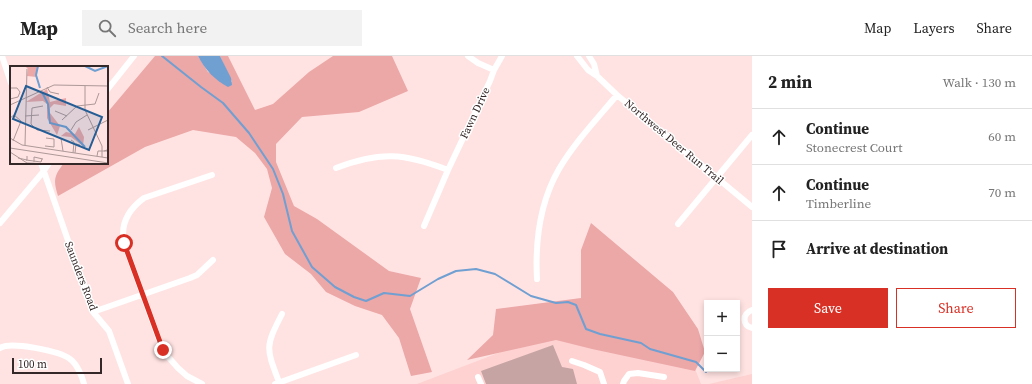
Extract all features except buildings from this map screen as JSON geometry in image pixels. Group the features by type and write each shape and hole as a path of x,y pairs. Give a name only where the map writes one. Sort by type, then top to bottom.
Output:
{"street":[{"path":"2,56 10,80"},
{"path":"108,89 134,56"},
{"path":"468,56 478,63 494,70"},
{"name":"Fawn Drive","path":"424,226 448,170 494,70 502,56"},
{"name":"Northwest Deer Run Trail","path":"577,56 588,70 598,76 617,95 752,206"},
{"name":"Northwest Deer Run Trail","path":"589,56 594,64 598,76"},
{"path":"536,278 537,238 542,211 550,187 558,171 575,145 617,95"},
{"path":"678,224 752,135"},
{"path":"336,168 363,159 400,156 425,161 448,170"},
{"name":"Saunders Road","path":"41,164 93,312 109,331 128,384"},
{"path":"0,223 48,164"},
{"path":"202,384 187,376 163,350 122,236 126,218 136,204 144,198 212,175"},
{"path":"93,312 190,278 204,269 213,260"},
{"path":"752,310 746,313 744,319 746,325 752,328"},
{"path":"282,314 271,336 269,352 277,383 356,355"},
{"path":"0,348 2,346 12,345 67,357 72,360 84,384"},
{"path":"572,361 600,372 604,384"},
{"path":"623,384 629,374 638,373 664,377"},
{"path":"478,377 481,384"}],"shaded area":[{"path":"155,56 198,56 208,72 232,82 220,56 228,56 255,110 273,104 309,72 333,56 392,56 408,91 359,112 302,117 276,144 276,162 294,206 317,219 389,271 421,278 410,309 432,372 411,376 399,338 382,315 355,306 326,292 311,274 285,254 264,217 272,188 267,169 255,153 236,137 193,130 145,147 58,196 55,186 55,178 63,164 108,164 108,112"},
{"path":"591,223 673,292 698,329 704,349 704,354 695,371 556,340 467,360 493,335 496,309 581,298 581,250"},
{"path":"624,305 682,336 701,384 417,384"},
{"path":"752,374 752,384 709,384"}],"water":[{"path":"198,56 220,56 231,78 232,85 228,87 215,78 207,70"}],"waterway":[{"path":"162,56 223,103 249,133 273,169 283,194 292,231 312,267 335,287 354,297 366,301 384,293 410,296 438,279 456,271 476,269 495,274 531,296 556,303 568,302 576,305 586,329 600,334 641,343 650,349 696,362 704,370"}],"route":[{"path":"124,243 163,350"}]}
